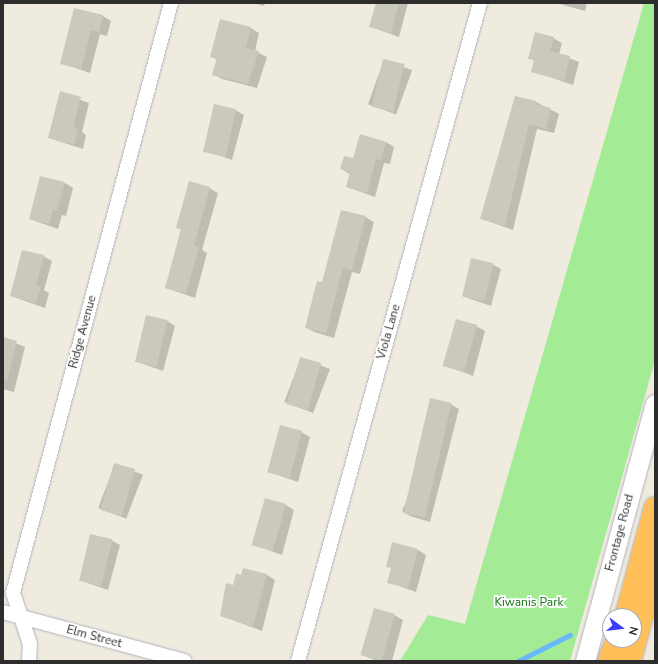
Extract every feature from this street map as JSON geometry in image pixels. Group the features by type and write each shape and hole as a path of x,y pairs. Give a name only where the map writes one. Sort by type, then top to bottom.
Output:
{"highway":[{"path":"628,608 655,508"},
{"path":"632,661 655,568"},
{"path":"632,661 655,596"},
{"path":"609,661 615,648"},
{"path":"613,661 616,648"}],"street":[{"name":"Ridge Avenue","path":"29,661 30,644 22,617 12,593 171,3"},
{"name":"Viola Lane","path":"298,661 480,3"},
{"name":"Frontage Road","path":"585,661 655,404"},
{"name":"Elm Street","path":"3,612 184,661"}],"green space":[{"name":"Kiwanis Park","path":"644,3 655,3 655,360 570,661 400,661 428,615 465,624"}],"building":[{"path":"376,3 399,3 391,33 369,27"},
{"path":"74,8 103,15 99,32 91,30 81,69 60,64"},
{"path":"220,19 251,27 246,48 259,51 248,84 212,75 217,58 210,57"},
{"path":"535,32 554,37 550,51 570,56 564,81 531,72 534,60 528,59"},
{"path":"383,59 404,64 393,112 372,107"},
{"path":"60,91 81,97 73,127 78,129 74,145 48,138"},
{"path":"515,96 536,101 535,104 551,108 546,129 529,124 505,226 480,219"},
{"path":"214,104 236,109 225,157 203,152"},
{"path":"360,134 386,142 381,160 376,159 367,193 346,187 350,172 340,169 344,156 353,158"},
{"path":"40,176 65,182 57,211 53,210 49,224 29,219"},
{"path":"189,181 210,187 194,246 199,247 186,294 165,288 181,229 176,228"},
{"path":"341,210 366,216 352,270 343,267 326,333 305,328 317,281 322,282"},
{"path":"22,250 44,255 36,286 41,287 36,303 10,296"},
{"path":"471,258 493,263 485,301 462,296"},
{"path":"146,315 167,320 157,367 135,362"},
{"path":"456,319 477,325 464,372 442,366"},
{"path":"3,337 17,341 7,380 3,379"},
{"path":"300,357 321,363 308,410 286,404"},
{"path":"430,398 451,403 425,518 403,513"},
{"path":"280,425 302,431 290,478 267,472"},
{"path":"114,463 135,469 122,516 100,510"},
{"path":"265,498 286,504 273,551 251,545"},
{"path":"90,534 112,539 102,586 79,581"},
{"path":"392,542 418,549 408,588 387,583 391,568 386,567"},
{"path":"243,568 267,574 253,627 220,616 226,583 233,585 236,573 241,575"},
{"path":"374,608 395,614 382,661 360,655"}],"waterway":[{"path":"518,661 570,635"}]}
